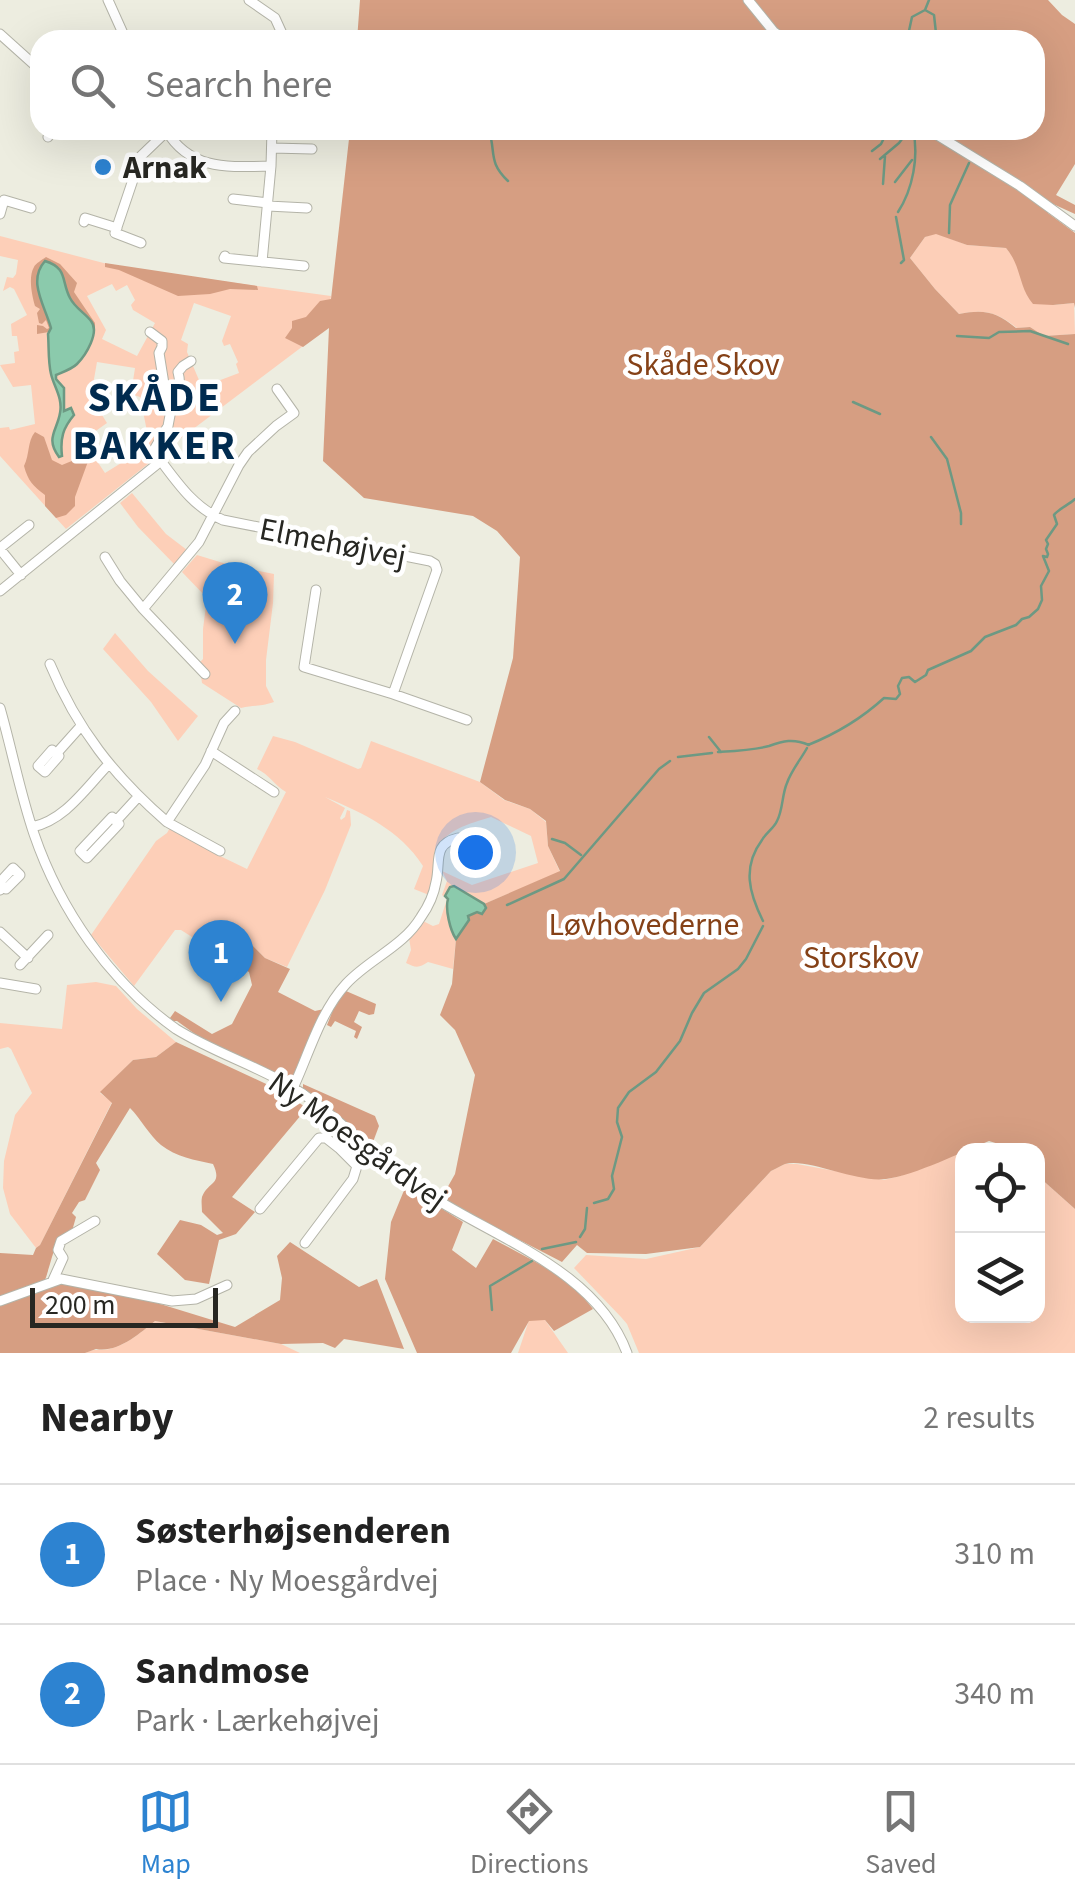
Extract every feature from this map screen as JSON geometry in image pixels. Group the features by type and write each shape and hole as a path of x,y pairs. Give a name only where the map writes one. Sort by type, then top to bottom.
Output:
{"street":[{"path":"108,0 122,30"},
{"path":"249,0 276,18 281,30"},
{"path":"748,0 772,30"},
{"path":"0,34 30,61"},
{"path":"141,244 115,234 142,156 158,140"},
{"path":"173,140 180,150 205,162 270,166"},
{"path":"262,262 272,140"},
{"path":"945,140 1075,226"},
{"path":"272,148 312,149"},
{"path":"0,214 4,200 31,208"},
{"path":"233,200 307,208"},
{"path":"84,222 85,218 117,228"},
{"path":"224,256 304,266"},
{"path":"0,591 161,462 155,448 171,417 159,352 162,342 150,332"},
{"path":"143,408 153,402 159,390 168,392 181,386 178,372 191,361"},
{"name":"Elmehøjvej","path":"212,515 248,452 294,413 277,388"},
{"name":"Elmehøjvej","path":"161,462 190,497 212,515 435,564 437,570 393,694"},
{"path":"143,609 199,542 212,515"},
{"path":"20,575 0,549 29,526"},
{"path":"105,556 130,596 205,674"},
{"name":"Elmehøjvej","path":"316,590 304,666 308,670 467,720"},
{"path":"50,664 81,726 108,764 166,822 220,852"},
{"name":"Ny Moesgårdvej","path":"0,708 5,749 52,876 70,912 110,968 136,995 190,1037 294,1088 404,1178 563,1274 611,1321 627,1353"},
{"path":"166,822 205,764 234,710"},
{"path":"56,754 81,726"},
{"path":"212,751 274,792"},
{"path":"32,828 62,814 108,764"},
{"path":"116,821 138,797"},
{"path":"112,818 116,821 119,824 87,858 80,852 112,818"},
{"path":"294,1088 330,1005 366,966 404,938 421,917 436,886 438,858 444,844 458,838 464,845 476,841"},
{"path":"0,932 24,962 48,935"},
{"path":"0,983 36,989"},
{"path":"340,1150 353,1135"},
{"path":"260,1209 319,1138 326,1138 356,1166 353,1179 306,1243"},
{"path":"53,1280 63,1258 58,1250 61,1241 95,1221"},
{"path":"0,1301 53,1280 172,1302 196,1299 227,1285"}],"shaded area":[{"path":"936,233 967,245 1006,248 1053,305 1074,303 1075,334 1044,336 1030,327 1017,328 990,313 959,314 910,258 925,237"},
{"path":"0,236 119,267 331,296 327,328 66,529 0,456 0,428 10,430 35,424 31,385 13,387 0,365 15,363 14,352 19,351 11,324 27,315 14,289 3,291 7,277 16,274 18,260 0,256","holes":["112,284 116,291 127,285 135,300 133,310 155,323 137,356 102,339 106,330 87,296","194,303 231,316 222,341 224,346 230,344 239,373 202,387 187,352 188,344 181,340","97,362 135,368 131,394 140,397 148,436 133,443 139,452 105,473 83,440 107,423 102,403 90,402"]},
{"path":"45,261 61,271 70,298 91,321 94,331 81,360 56,375 64,388 64,411 71,408 74,415 63,434 59,457 52,439 61,408 49,365 51,328 37,285"},
{"path":"132,493 166,534 187,550 175,565 120,503"},
{"path":"197,555 274,574 266,686 274,702 241,708 202,683 199,663 203,659 207,598 182,572"},
{"path":"115,633 148,671 198,716 178,741 151,702 103,649"},
{"path":"273,736 358,769 371,741 480,782 546,822 548,846 560,872 484,904 456,939 453,969 428,962 412,966 406,963 411,950 409,938 423,921 433,926 439,924 447,899 442,895 447,881 442,871 472,885 538,863 531,836 491,817 458,829 440,845 429,895 414,889 423,866 403,842 367,816 325,797 345,808 341,820 350,811 351,825 325,890 287,967 265,958 253,946 216,936 206,946 175,930 134,986 91,935 156,841 171,826 247,869 286,792 257,769"},
{"path":"454,886 486,908 482,914 468,916 456,939 445,896"},
{"path":"96,982 116,986 176,1042 156,1057 133,1060 100,1093 112,1102 36,1248 10,1214 3,1188 4,1161 15,1115 32,1093 11,1049 0,1049 0,1023 62,1029 67,985"},
{"path":"955,1155 955,1323 1045,1323 1045,1182 1075,1209 1075,1353 639,1353 627,1324 574,1268 586,1255 646,1259 700,1247 771,1171 785,1164 884,1180"},
{"path":"529,1320 545,1320 568,1353 518,1353"},
{"path":"155,1321 281,1344 300,1353 85,1353 123,1344"}],"green space":[{"path":"360,0 1048,0 1075,24 1075,164 1056,195 1075,205 1075,214 1053,204 1048,213 1075,233 1075,308 1074,303 1033,304 1006,248 967,245 936,234 925,237 910,258 959,314 990,313 1016,328 1030,327 1044,336 1075,334 1075,1209 1045,1182 1045,1143 955,1143 955,1155 886,1179 807,1164 785,1164 771,1171 700,1247 646,1254 587,1253 577,1245 562,1262 441,1199 455,1174 475,1075 455,1030 440,1015 452,984 456,939 468,917 486,908 484,904 560,871 548,846 546,821 480,782 513,658 520,557 497,531 473,516 364,498 323,461 329,328 303,347 285,338 292,321 306,317 320,301 331,299 349,140 1045,140 1045,30 358,30"},
{"path":"46,257 60,264 77,283 74,292 95,323 95,330 69,298 61,274 51,262 38,291 51,329 37,334 37,325 49,328 46,320 39,323 40,309 35,306 31,276 35,266"},
{"path":"105,263 257,286 258,290 230,289 178,296 105,267"},
{"path":"35,432 44,437 52,460 62,465 85,451 90,456 75,506 66,515 56,518 45,506 45,495 31,483 24,466"},
{"path":"215,935 253,946 265,958 290,969 278,992 315,1011 324,1009 292,1079 286,1081 206,1042 170,1018 175,1011 212,1034 232,1024 252,985 249,972 209,948"},
{"path":"346,991 376,1004 374,1014 359,1011 354,1022 362,1027 357,1039 356,1031 335,1021 331,1027 327,1025"},
{"path":"176,1042 279,1090 307,1108 232,1197 255,1212 236,1234 219,1240 209,1284 185,1280 157,1254 180,1220 201,1225 217,1235 223,1233 202,1212 202,1197 216,1176 213,1164 186,1158 161,1145 130,1108 96,1163 100,1170 85,1200 72,1213 76,1217 72,1231 57,1243 45,1280 0,1297 0,1253 33,1255 40,1245 112,1103 100,1092 133,1060 156,1057"},
{"path":"303,1084 375,1116 379,1126 373,1142 367,1143 303,1090"},
{"path":"405,1188 463,1222 452,1250 476,1268 493,1239 560,1277 593,1309 554,1331 545,1320 529,1321 511,1353 417,1353 385,1279 391,1222"},
{"path":"290,1242 359,1287 377,1279 404,1349 344,1339 335,1348 323,1343 281,1344 155,1321 112,1348 85,1353 0,1353 0,1304 54,1282 157,1303 235,1327 280,1300 282,1278 277,1256"}],"waterway":[{"path":"929,0 925,10 934,15 936,30"},
{"path":"909,30 912,17 925,10"},
{"path":"491,140 495,163 508,181"},
{"path":"872,151 883,140"},
{"path":"880,159 901,140"},
{"path":"898,212 913,172 914,140"},
{"path":"883,184 885,156"},
{"path":"895,182 912,160"},
{"path":"949,233 950,205 969,163"},
{"path":"896,217 904,260 901,263"},
{"path":"957,336 989,338 999,332 1030,331 1068,344"},
{"path":"853,402 880,414"},
{"path":"931,437 947,459 961,524"},
{"path":"808,745 849,725 884,698 896,699 902,678 909,677 915,682 928,670 971,651 985,637 1016,625 1038,609 1041,586 1049,571 1043,556 1047,557 1046,540 1057,524 1054,515 1075,499"},
{"path":"709,737 721,752"},
{"path":"718,752 788,741 809,745"},
{"path":"763,921 751,890 752,860 777,821 785,787 807,748"},
{"path":"678,757 712,753"},
{"path":"507,905 564,879 670,761"},
{"path":"552,839 581,855"},
{"path":"594,1203 608,1199 614,1189 612,1176 622,1137 618,1108 629,1092 656,1072 680,1041 704,993 738,969 763,926"},
{"path":"580,1237 587,1208"},
{"path":"542,1249 576,1242"},
{"path":"492,1310 490,1286 532,1261"}],"place":[{"name":"Arnak","path":"103,167"},
{"name":"Sandmose","path":"235,644"},
{"name":"Søsterhøjsenderen","path":"221,1002"}],"district":[{"name":"SKÅDE BAKKER","path":"155,420"}],"park label":[{"name":"Skåde Skov","path":"703,364"},
{"name":"Løvhovederne","path":"644,924"},
{"name":"Storskov","path":"861,957"}]}
